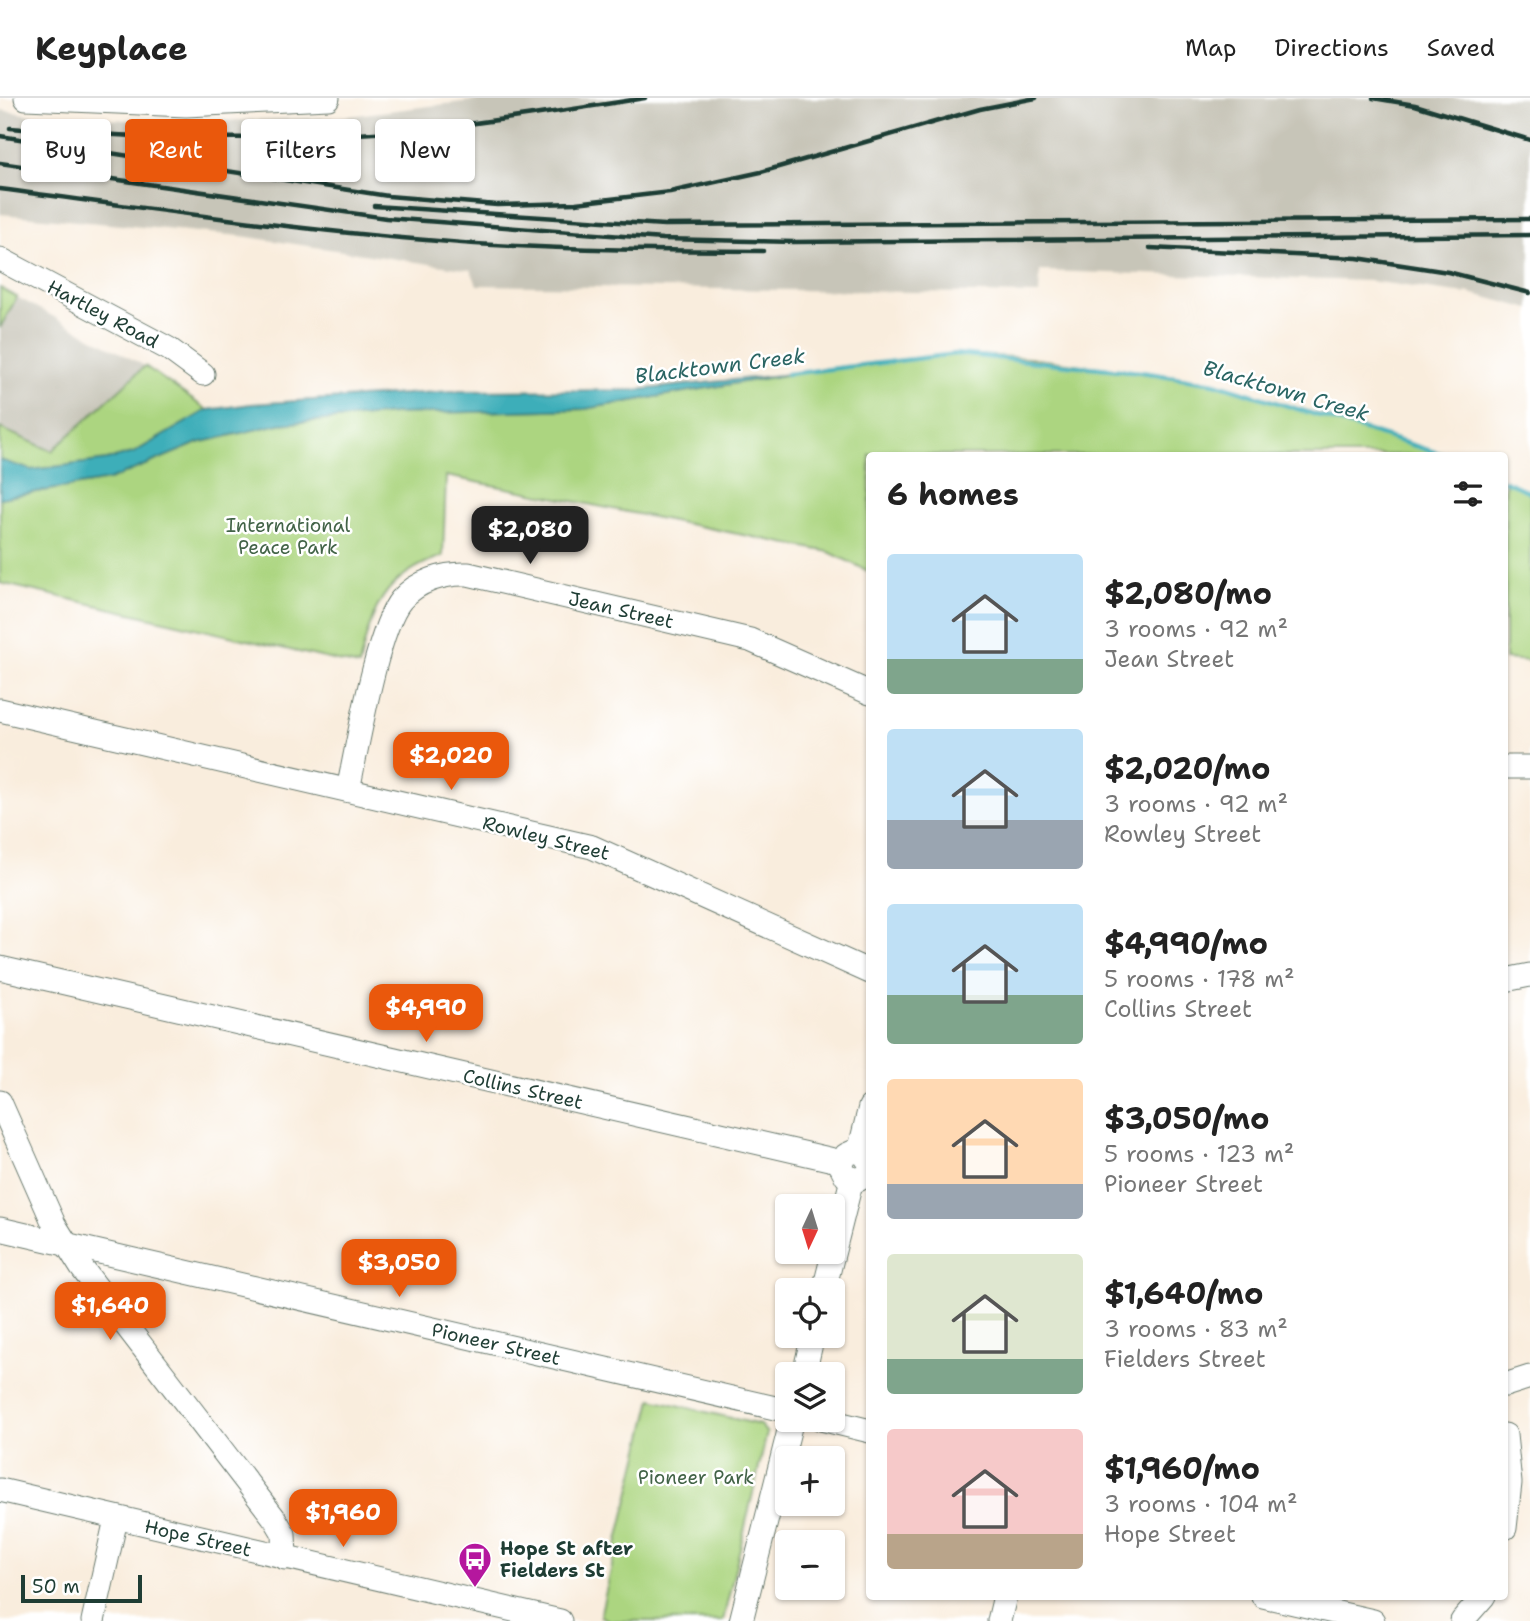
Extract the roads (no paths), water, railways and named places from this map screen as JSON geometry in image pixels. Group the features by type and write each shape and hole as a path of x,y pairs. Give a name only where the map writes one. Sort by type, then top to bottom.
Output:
{"street":[{"path":"26,98 230,105 328,98"},
{"name":"Hartley Road","path":"0,259 169,349 203,374"},
{"name":"Jean Street","path":"348,790 391,616 410,592 446,574 468,574 750,640 866,691"},
{"name":"Rowley Street","path":"0,710 611,853 866,970"},
{"path":"1508,767 1530,767"},
{"name":"Collins Street","path":"0,968 858,1165"},
{"path":"1508,979 1530,975"},
{"path":"0,1102 54,1224 66,1244 97,1289 275,1519 284,1534 285,1558"},
{"path":"827,1278 866,1126"},
{"name":"Pioneer Street","path":"0,1229 775,1408"},
{"path":"1508,1384 1530,1377"},
{"path":"845,1425 866,1430"},
{"path":"741,1621 789,1432"},
{"path":"1508,1464 1508,1501"},
{"name":"Hope Street","path":"0,1490 560,1621"},
{"path":"93,1621 116,1519"},
{"path":"999,1621 1004,1600"},
{"path":"1281,1600 1373,1621"},
{"path":"1462,1621 1480,1600"}],"water":[{"path":"790,374 585,409 393,414 279,424 198,443 109,480 0,498 0,460 31,470 107,460 133,453 207,410 251,404 452,391 636,390"}],"waterway":[{"name":"Blacktown Creek","path":"787,374 956,354 1141,372 1215,383 1434,452"},
{"name":"Blacktown Creek","path":"1508,482 1530,492"}],"railway":[{"path":"10,128 169,137 329,136 435,128 645,98"},
{"path":"0,136 388,196 497,205 576,203 670,192 761,172 980,109 1036,98"},
{"path":"1373,98 1415,105 1530,140"},
{"path":"0,163 386,218 663,239 793,242 1530,235"},
{"path":"0,189 404,238 575,249 763,251"},
{"path":"374,206 664,225 1530,219"},
{"path":"1150,248 1357,258 1448,272 1530,293"}],"place":[{"name":"Hope St after Fielders St","path":"475,1589"}],"park label":[{"name":"International Peace Park","path":"288,536"},
{"name":"Pioneer Park","path":"696,1477"}]}
